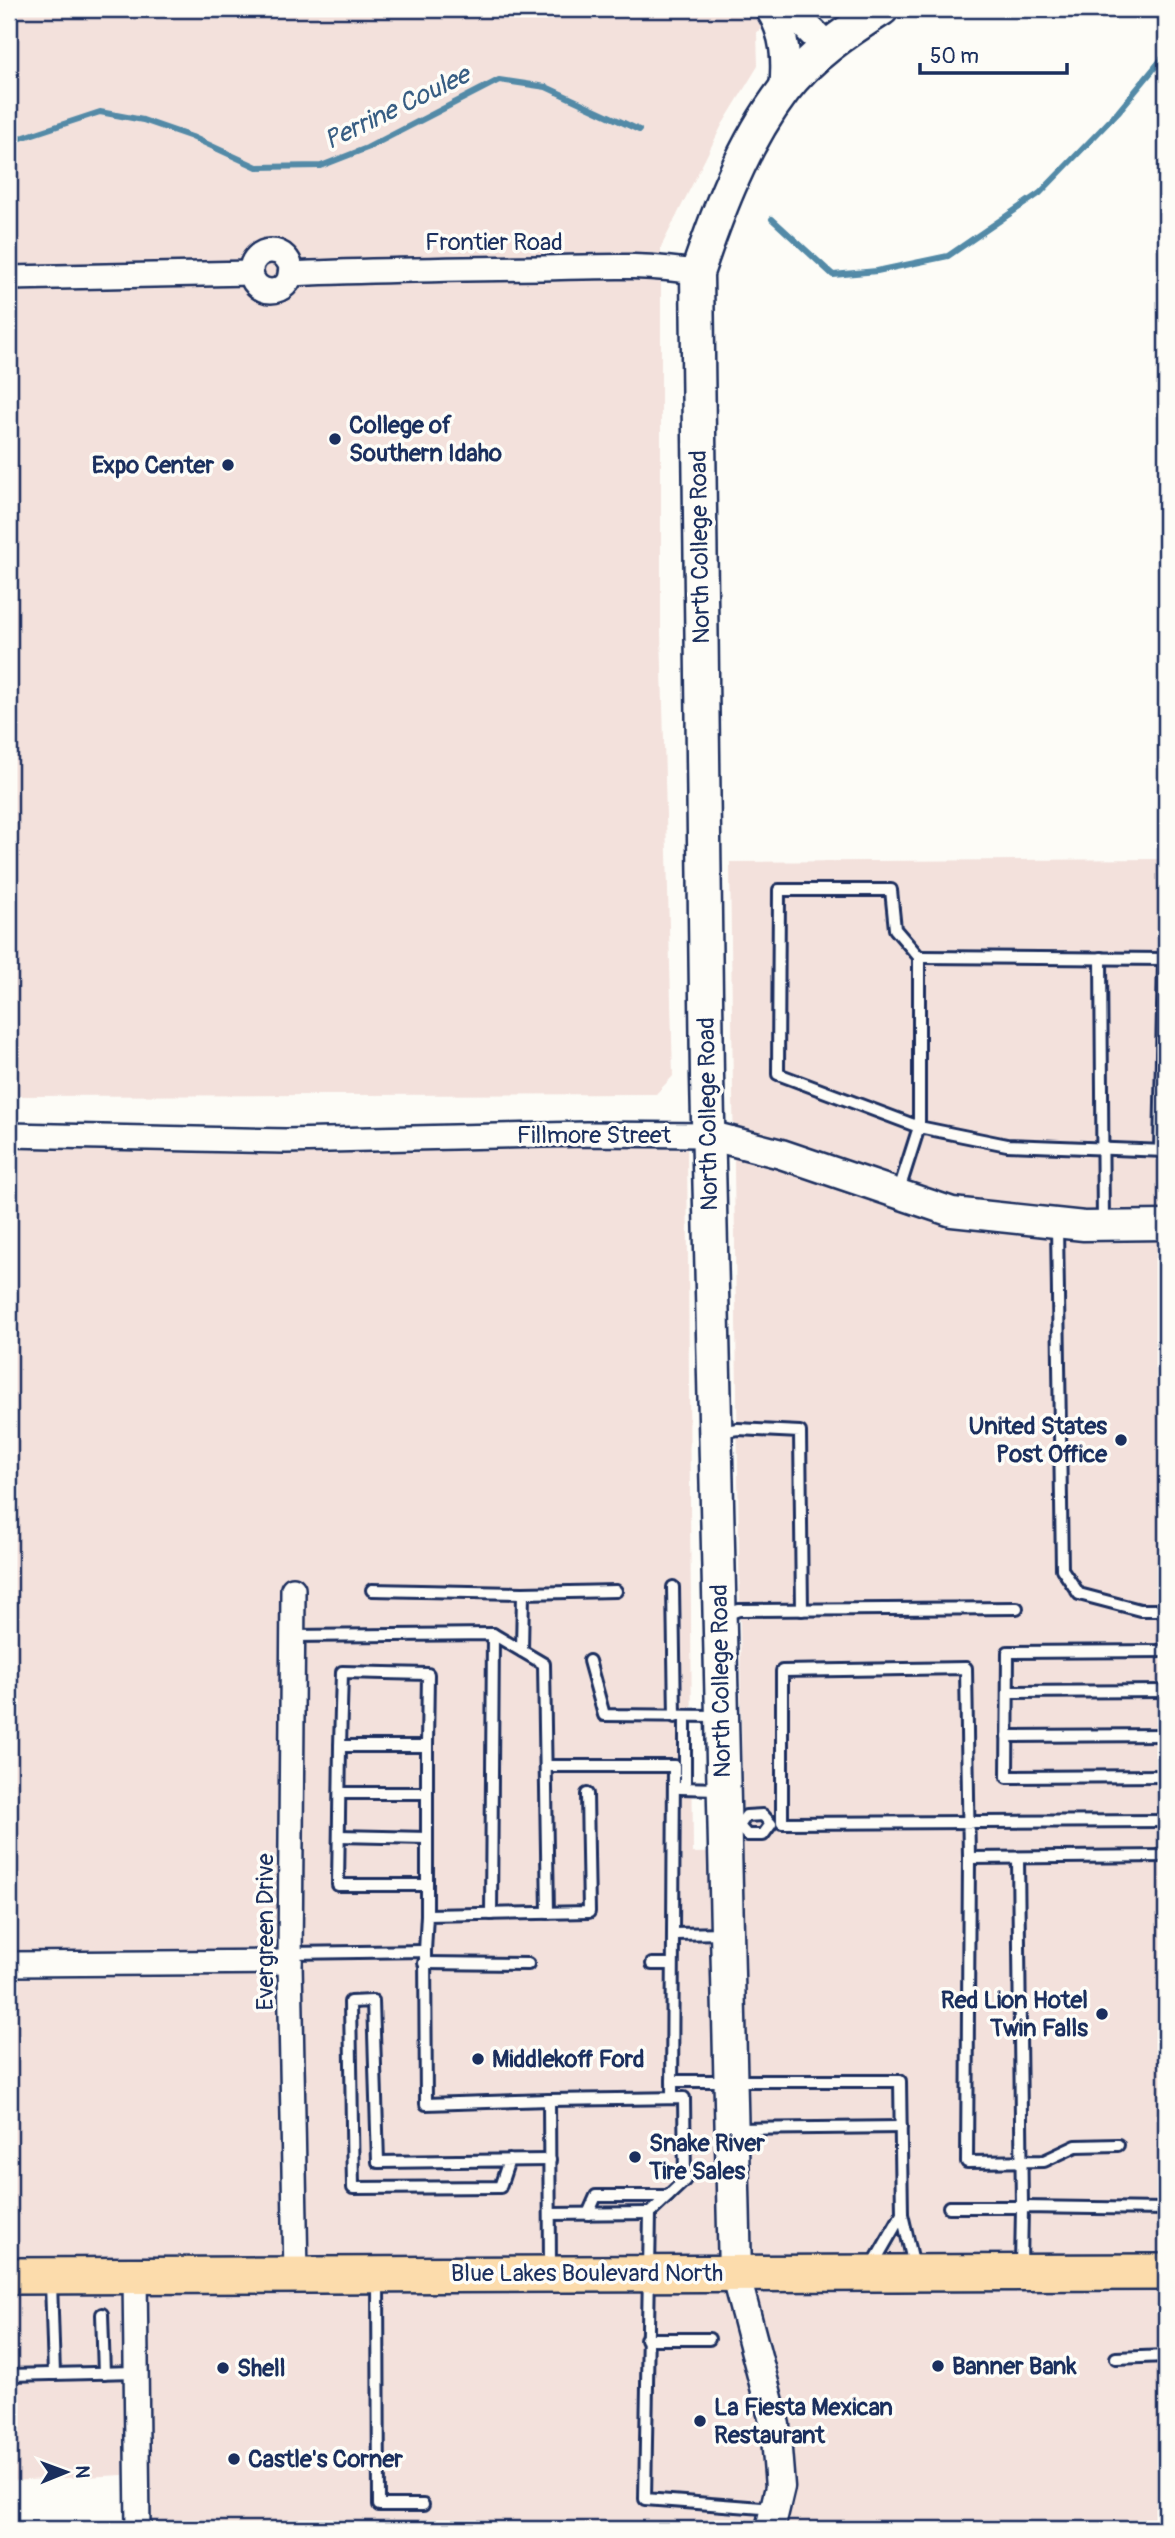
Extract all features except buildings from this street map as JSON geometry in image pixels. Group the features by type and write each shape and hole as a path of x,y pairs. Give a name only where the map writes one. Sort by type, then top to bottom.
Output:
{"main road":[{"name":"North College Road","path":"735,2273 727,1933 732,1826 724,1789 708,1135 697,273 736,174 784,90 827,47 882,9"},
{"name":"Blue Lakes Boulevard North","path":"9,2276 1166,2273"}],"street":[{"path":"770,9 779,23 787,62 784,90"},
{"path":"789,9 827,47"},
{"name":"Frontier Road","path":"9,278 251,273 251,266 258,255 271,251 284,255 290,274 392,269 606,267 672,268 697,273"},
{"name":"Fillmore Street","path":"9,1135 286,1141 586,1134 708,1135 781,1154 953,1212 1102,1226 1166,1225"},
{"name":"Evergreen Drive","path":"293,1589 290,1958 296,2274"},
{"path":"9,1964 290,1958"},
{"path":"735,2273 775,2425 780,2487 772,2519"},
{"path":"135,2275 138,2529"}],"lane":[{"path":"898,1194 919,1127 919,957 895,929 891,890 779,890 778,1074 919,1127 1007,1146 1163,1151 1165,959 919,957"},
{"path":"1101,958 1102,1226"},
{"path":"1058,1223 1062,1569 1079,1594 1140,1610 1166,1610"},
{"path":"715,1433 738,1429 800,1432 802,1611"},
{"path":"672,2098 673,1934 680,1717 673,1587"},
{"path":"372,1590 523,1593 616,1591"},
{"path":"522,1651 523,1593"},
{"path":"719,1617 739,1610 1017,1608"},
{"path":"491,1914 494,1634"},
{"path":"293,1636 494,1634 544,1664 548,1913"},
{"path":"1166,1651 1009,1652 1007,1777 1166,1776"},
{"path":"589,1661 604,1715 722,1716"},
{"path":"1118,2145 1076,2146 1044,2161 967,2162 969,1858 967,1820 966,1668 782,1671 776,1823 763,1835 747,1835 732,1826 746,1815 763,1815 776,1823 967,1820 1166,1821"},
{"path":"427,1885 338,1885 342,1672 428,1674 426,2104 684,2098 685,2180 650,2213 550,2214"},
{"path":"1008,1692 1166,1691"},
{"path":"1007,1736 1166,1735"},
{"path":"340,1746 427,1746"},
{"path":"546,1766 674,1766 679,1788"},
{"path":"679,1788 724,1789"},
{"path":"340,1793 427,1793"},
{"path":"426,1915 589,1912 587,1794"},
{"path":"339,1836 427,1838"},
{"path":"969,1858 1166,1856"},
{"path":"1018,1858 1021,2273"},
{"path":"673,1934 727,1933"},
{"path":"290,1958 425,1957 528,1964"},
{"path":"652,1964 673,1964"},
{"path":"509,2160 500,2187 353,2188 350,2002 373,2001 378,2162 509,2160 550,2160"},
{"path":"672,2081 900,2081 902,2214 915,2273"},
{"path":"549,2100 550,2273"},
{"path":"732,2129 901,2127"},
{"path":"588,2214 596,2196 668,2196"},
{"path":"949,2207 1166,2209"},
{"path":"650,2213 645,2499 772,2519"},
{"path":"868,2273 902,2214"},
{"path":"378,2274 379,2505 424,2505"},
{"path":"51,2276 54,2374"},
{"path":"102,2314 104,2373"},
{"path":"646,2339 709,2339"},
{"path":"1116,2358 1166,2356"},
{"path":"9,2375 135,2372"}],"shaded area":[{"name":"College of Southern Idaho","path":"9,9 790,9 757,32 758,66 722,125 661,247 661,630 673,1076 656,1094 9,1096"},
{"path":"1166,859 1166,2529 438,2529 437,2525 126,2529 123,2475 9,2481 9,1143 687,1146 693,1853 743,1852 730,862"}],"waterway":[{"name":"Perrine Coulee","path":"772,219 833,275 877,271 948,256 1040,193 1118,112 1166,54"},
{"name":"Perrine Coulee","path":"9,142 100,112 143,120 192,137 257,167 321,166 367,148 499,80 546,87 639,130"}],"place":[{"name":"College of Southern Idaho","path":"335,439"},
{"name":"Expo Center","path":"228,465"},
{"name":"United States Post Office","path":"1121,1440"},
{"name":"Red Lion Hotel Twin Falls","path":"1102,2014"},
{"name":"Middlekoff Ford","path":"478,2059"},
{"name":"Snake River Tire Sales","path":"635,2157"},
{"name":"Banner Bank","path":"938,2366"},
{"name":"Shell","path":"223,2368"},
{"name":"La Fiesta Mexican Restaurant","path":"700,2421"},
{"name":"Castle's Corner","path":"234,2459"}]}
